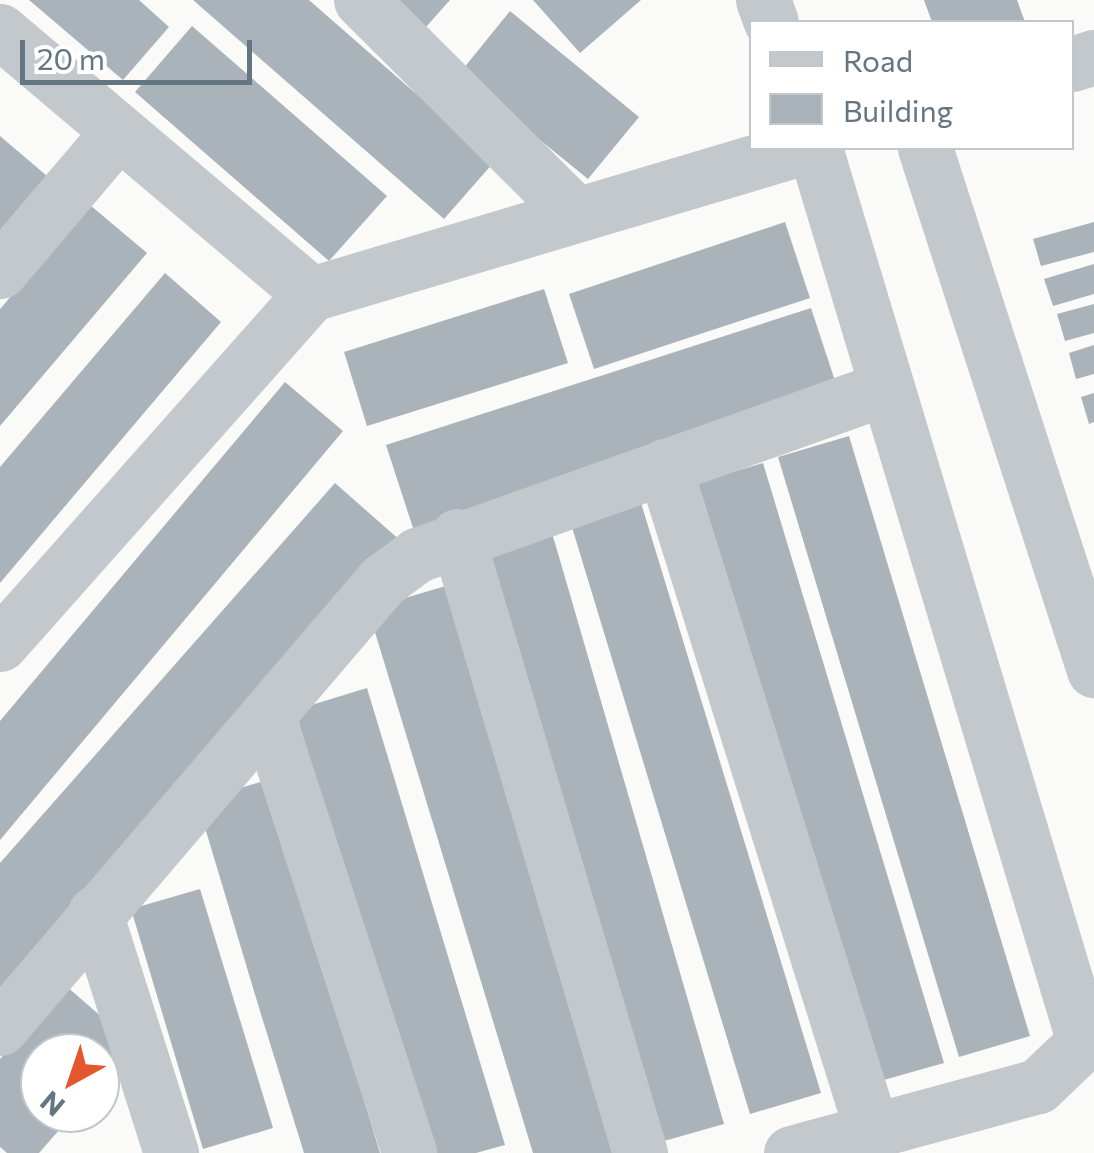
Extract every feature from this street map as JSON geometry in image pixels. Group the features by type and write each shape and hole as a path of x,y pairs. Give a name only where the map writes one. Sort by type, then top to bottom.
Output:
{"street":[{"path":"361,0 575,213"},
{"path":"0,30 312,294"},
{"path":"0,270 118,133"},
{"path":"0,644 312,294 794,150"},
{"path":"790,1153 873,1134 1038,1086 1084,1042 816,150"},
{"path":"926,150 1094,670"},
{"path":"0,1028 382,581 457,536 887,388"},
{"path":"664,466 873,1134"},
{"path":"457,536 640,1153"},
{"path":"268,718 409,1153"},
{"path":"95,913 170,1153"}],"building":[{"path":"29,0 139,0 169,27 123,80"},
{"path":"193,0 309,0 494,162 444,219"},
{"path":"396,0 450,0 426,27"},
{"path":"533,0 641,0 580,53"},
{"path":"924,0 1017,0 1024,20 931,20"},
{"path":"510,11 639,117 588,179 459,74"},
{"path":"192,26 387,196 329,261 135,92"},
{"path":"0,136 47,176 0,232"},
{"path":"90,205 147,253 0,426 0,309"},
{"path":"785,222 810,298 594,369 569,294"},
{"path":"1094,222 1094,252 1041,266 1033,239"},
{"path":"1094,264 1094,294 1053,306 1044,279"},
{"path":"165,273 221,322 0,583 0,467"},
{"path":"544,289 568,363 367,426 344,352"},
{"path":"1094,304 1094,333 1065,341 1057,314"},
{"path":"811,308 839,393 414,531 386,445"},
{"path":"1094,345 1094,374 1076,379 1069,353"},
{"path":"285,382 343,431 0,840 0,721"},
{"path":"1094,393 1094,422 1089,424 1081,397"},
{"path":"849,436 1030,1036 959,1057 778,457"},
{"path":"763,463 944,1063 873,1083 692,484"},
{"path":"335,483 402,542 0,999 0,863"},
{"path":"638,493 821,1093 750,1114 568,514"},
{"path":"548,519 724,1124 657,1143 479,538"},
{"path":"449,585 621,1153 533,1153 368,609"},
{"path":"367,688 505,1145 476,1153 429,1153 295,710"},
{"path":"267,780 380,1153 304,1153 260,1011 197,801"},
{"path":"200,889 273,1128 203,1149 131,909"},
{"path":"65,985 134,1045 120,1061 120,1033 23,1033"},
{"path":"20,1036 20,1133 56,1133 39,1153 7,1153 0,1147 0,1059"}]}
